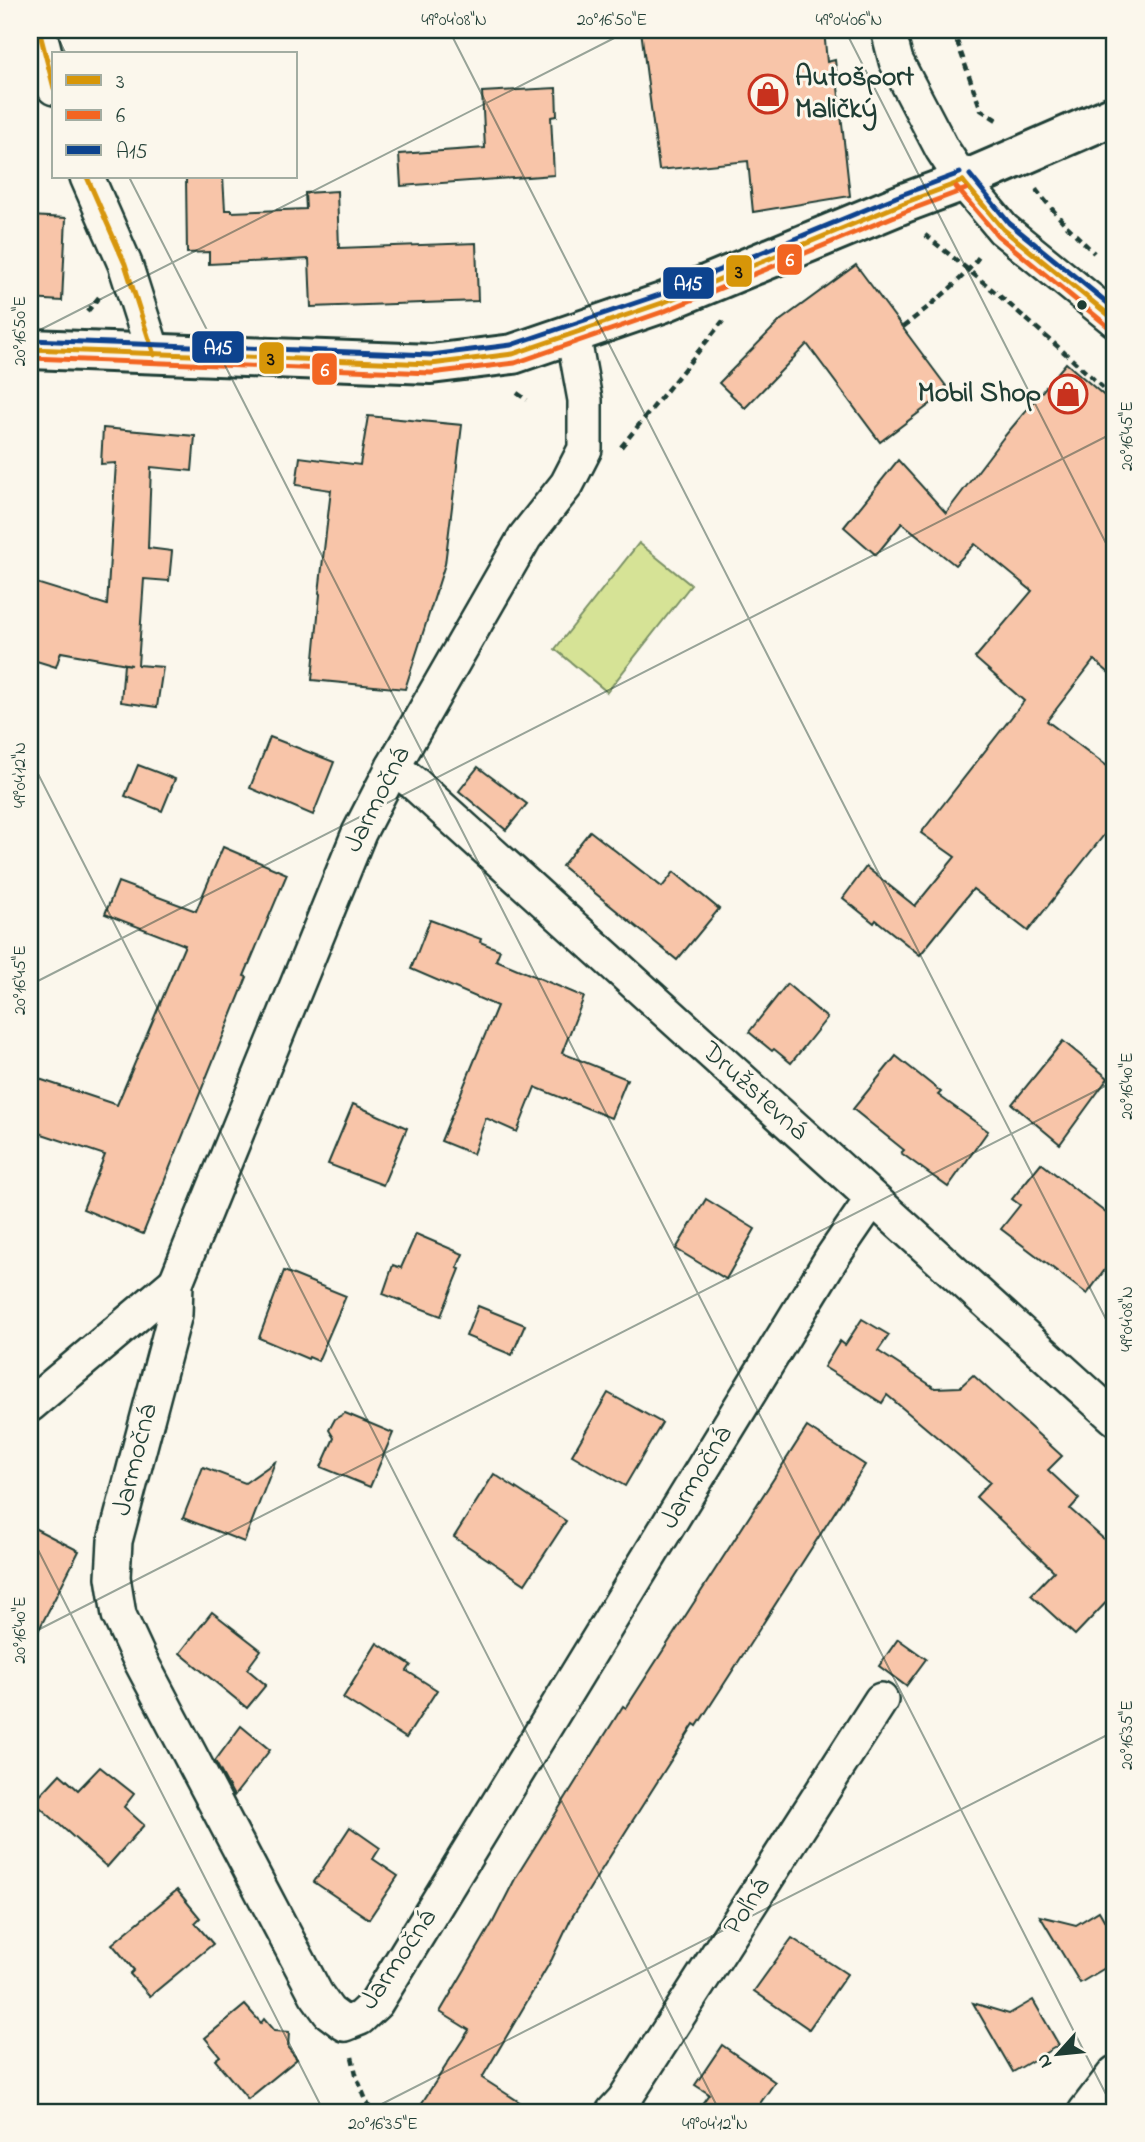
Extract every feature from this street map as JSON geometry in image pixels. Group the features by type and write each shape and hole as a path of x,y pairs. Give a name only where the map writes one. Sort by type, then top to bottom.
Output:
{"street":[{"path":"39,30 52,80"},
{"path":"888,30 897,61 942,149 963,181 1003,229 1115,320"},
{"path":"30,349 431,365 513,354 662,303 963,181 1115,115"},
{"path":"87,178 125,264 154,355"},
{"name":"Jarmočná","path":"573,334 585,400 585,449 567,484 525,537 393,767 359,832 176,1282 175,1314 116,1541 113,1577 119,1615 139,1658 316,1994 329,2012 345,2024 360,2018 376,2003 831,1259 872,1199"},
{"name":"Družstevná","path":"393,767 1115,1418"},
{"name":"Jarmočná","path":"30,1405 176,1282"},
{"name":"Poľná","path":"613,2112 624,2100 881,1700"},
{"path":"1086,2112 1115,2073"}],"path":[{"path":"953,30 981,110 1000,122"},
{"path":"1037,191 1064,223 1099,257"},
{"path":"918,230 1067,354 1115,399"},
{"path":"903,327 970,271 985,249"},
{"path":"80,314 87,313 101,294"},
{"path":"618,450 728,315"},
{"path":"345,2024 356,2078 371,2112"}],"green space":[{"path":"639,543 691,585 607,692 555,649"}],"building":[{"path":"641,30 824,30 827,62 835,60 850,196 753,212 748,161 659,170"},
{"path":"556,88 557,116 551,117 554,175 401,186 399,154 485,148 482,92"},
{"path":"186,178 223,178 225,210 232,212 306,209 305,193 337,191 339,248 476,243 478,301 311,307 309,259 209,264 209,252 187,253"},
{"path":"30,216 66,218 62,301 30,299"},
{"path":"856,265 949,390 880,442 807,344 745,408 719,383 781,320"},
{"path":"1066,363 1115,405 1115,678 1094,660 1047,721 1115,772 1115,821 1028,931 973,889 920,955 843,898 866,867 915,906 955,857 921,833 1024,701 975,658 1032,591 975,544 955,565 902,523 876,555 844,527 898,460 946,513 1003,438"},
{"path":"368,416 462,425 445,564 405,689 312,680 331,490 296,485 300,457 360,465"},
{"path":"103,428 195,436 192,471 151,467 148,548 172,551 169,581 144,579 138,665 163,667 157,707 121,702 124,664 132,665 61,652 56,667 30,659 30,581 107,605 116,463 101,464"},
{"path":"270,737 334,762 313,815 250,788"},
{"path":"138,765 175,779 162,811 125,796"},
{"path":"478,767 527,804 506,830 459,791"},
{"path":"590,831 662,887 674,872 719,909 677,960 562,866"},
{"path":"223,847 287,874 143,1234 83,1209 105,1155 30,1130 30,1076 117,1105 185,945 105,914 118,882 196,911"},
{"path":"430,920 481,939 480,942 500,950 496,960 584,997 562,1053 627,1079 611,1118 535,1087 517,1132 486,1118 473,1154 441,1141 497,1006 411,969"},
{"path":"787,984 827,1018 791,1063 749,1032"},
{"path":"1063,1041 1108,1078 1060,1144 1012,1104"},
{"path":"896,1056 941,1092 938,1095 988,1131 948,1187 901,1153 904,1150 853,1109"},
{"path":"353,1104 407,1128 383,1185 328,1164"},
{"path":"1041,1163 1115,1220 1115,1256 1087,1294 1001,1229 1020,1205 1012,1199"},
{"path":"706,1199 755,1229 726,1279 676,1249"},
{"path":"416,1234 463,1254 457,1268 460,1269 441,1316 383,1294 393,1265 401,1268"},
{"path":"284,1271 346,1296 318,1361 259,1338"},
{"path":"478,1306 525,1325 512,1355 466,1336"},
{"path":"862,1319 889,1335 878,1351 935,1388 960,1387 973,1375 1062,1456 1048,1470 1079,1499 1070,1509 1115,1549 1115,1593 1075,1635 1031,1595 1054,1571 976,1497 990,1482 887,1395 882,1403 824,1367 840,1341 845,1345"},
{"path":"608,1393 662,1423 625,1486 572,1455"},
{"path":"345,1413 393,1433 370,1487 321,1467 334,1438 329,1430 335,1419"},
{"path":"807,1427 865,1465 600,1872 482,2078 535,2112 416,2112 469,2030 440,2012 516,1877 623,1706 626,1708"},
{"path":"275,1462 244,1542 183,1518 203,1467 245,1483"},
{"path":"494,1474 566,1521 525,1584 454,1537"},
{"path":"30,1526 79,1551 30,1647"},
{"path":"212,1612 261,1650 247,1669 266,1685 247,1708 180,1653"},
{"path":"898,1639 926,1659 906,1686 879,1666"},
{"path":"377,1643 411,1665 407,1671 437,1690 406,1738 343,1698"},
{"path":"241,1726 270,1750 234,1796 215,1761"},
{"path":"100,1767 134,1794 124,1807 144,1825 107,1867 34,1802 60,1774 78,1790"},
{"path":"350,1827 380,1848 373,1859 398,1876 369,1919 314,1882"},
{"path":"177,1890 200,1918 195,1923 213,1944 150,1996 130,1974 134,1970 112,1944"},
{"path":"1099,1911 1115,1939 1115,1962 1080,1983 1040,1916 1076,1925"},
{"path":"792,1938 847,1974 809,2029 754,1991"},
{"path":"1033,2000 1059,2045 1013,2072 973,2003 1009,2014"},
{"path":"245,2005 261,2023 264,2019 274,2031 289,2032 288,2048 297,2059 248,2099 215,2060 220,2056 205,2038"},
{"path":"722,2045 775,2082 754,2112 696,2112 709,2094 695,2085"}],"transit line":[{"name":"3","path":"39,30 52,80"},
{"name":"A15","path":"30,340 431,355 511,345 659,295 960,173"},
{"name":"A15","path":"970,175 1009,223 1115,309"},
{"name":"3","path":"87,178 125,264 154,355"},
{"name":"3","path":"963,181 1003,229 1115,320"},
{"name":"3","path":"30,349 431,364 513,354 662,303 963,181"},
{"name":"6","path":"956,187 997,235 1109,327"},
{"name":"6","path":"30,358 431,373 515,363 665,311 966,189"}],"place":[{"name":"Autošport Maličký","path":"768,94"},
{"name":"Mobil Shop","path":"1068,394"}]}
